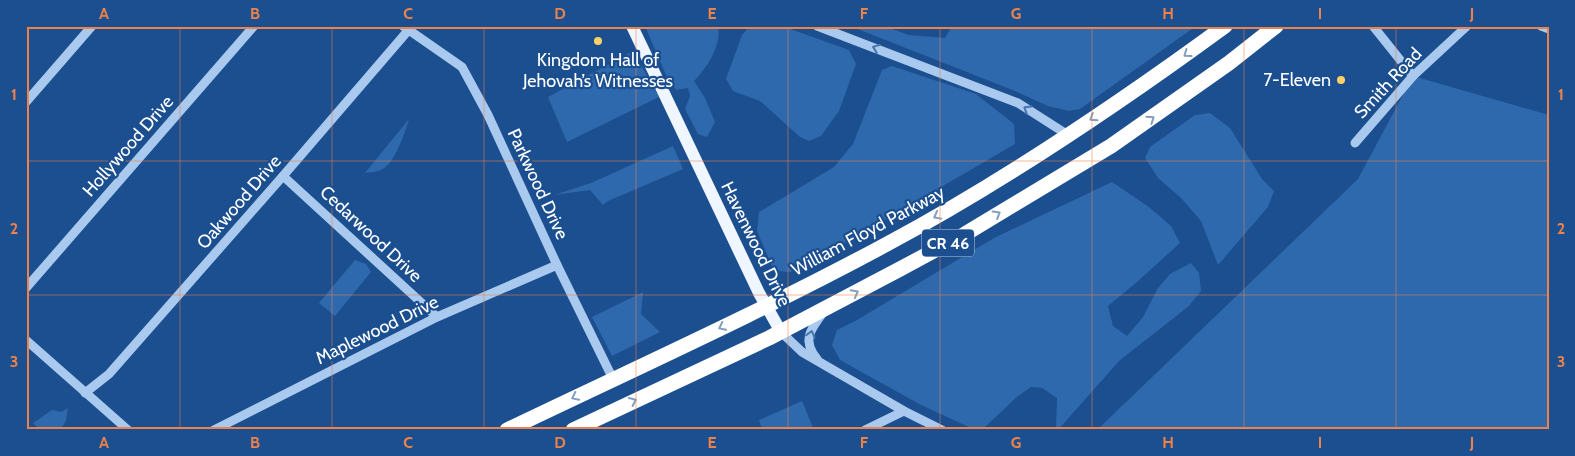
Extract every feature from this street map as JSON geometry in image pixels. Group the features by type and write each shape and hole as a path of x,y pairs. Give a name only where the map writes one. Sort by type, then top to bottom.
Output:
{"highway":[{"name":"William Floyd Parkway","path":"507,430 825,277 948,210 1143,86 1225,26"},
{"name":"CR 46","path":"573,430 781,332 965,234 1111,146 1229,63 1276,26"}],"main road":[{"name":"Havenwood Drive","path":"632,26 766,306 781,332"}],"street":[{"path":"26,102 92,26"},
{"name":"Hollywood Drive","path":"26,288 254,26"},
{"path":"817,26 1018,103 1068,135"},
{"path":"1373,26 1413,76"},
{"name":"Smith Road","path":"1355,143 1413,76 1467,26"},
{"path":"1541,26 1549,29"},
{"name":"Oakwood Drive","path":"85,393 109,374 283,176 408,28"},
{"name":"Parkwood Drive","path":"408,28 462,67 488,115 557,265 613,379"},
{"name":"Cedarwood Drive","path":"283,176 437,317"},
{"name":"Maplewood Drive","path":"214,430 437,317 557,265"},
{"path":"821,363 812,354 809,347 809,334 828,307"},
{"name":"Havenwood Drive","path":"781,332 802,352 942,430"},
{"path":"26,340 128,430"},
{"path":"865,430 904,410"}],"shaded area":[{"path":"645,26 718,26 719,33 716,48 704,70 694,81 705,98 715,122 707,137 698,134 685,109 690,96 688,88 676,90 666,75"},
{"path":"750,26 782,26 849,50 856,64 839,111 821,136 809,141 800,137 760,101 733,91 726,79 742,35"},
{"path":"850,26 885,26 908,35 945,38 952,26 1196,26 1080,109 1069,111 1048,106 1015,91"},
{"path":"633,51 659,97 567,142 548,97"},
{"path":"892,66 976,94 1014,124 1015,144 804,267 790,272 774,271 757,231 759,212 834,167 853,144 882,70"},
{"path":"1413,76 1549,115 1549,430 1097,430 1358,179"},
{"path":"1210,113 1230,128 1262,179 1274,191 1268,207 1218,265 1201,221 1181,198 1158,178 1145,158 1150,147 1195,115"},
{"path":"409,119 399,147 391,161 381,170 365,173"},
{"path":"673,146 683,169 608,201 603,205 590,190 554,195 591,183"},
{"path":"1112,182 1149,207 1171,226 1180,243 1108,306 1113,326 1127,336 1143,317 1158,288 1170,274 1191,263 1199,273 1201,291 1189,306 1119,361 1058,430 1056,430 1057,398 1042,388 1031,387 1018,396 985,427 971,428 921,405 840,360 832,345 837,330 994,238"},
{"path":"355,260 366,264 371,272 335,316 319,303"},
{"path":"643,292 641,314 660,332 612,356 592,317"},
{"path":"802,401 814,430 762,430 759,420"},
{"path":"68,408 66,420 61,430 40,430 33,423 52,410 61,412"}],"place":[{"name":"Kingdom Hall of Jehovah’s Witnesses","path":"598,41"},
{"name":"7-Eleven","path":"1341,80"}]}
